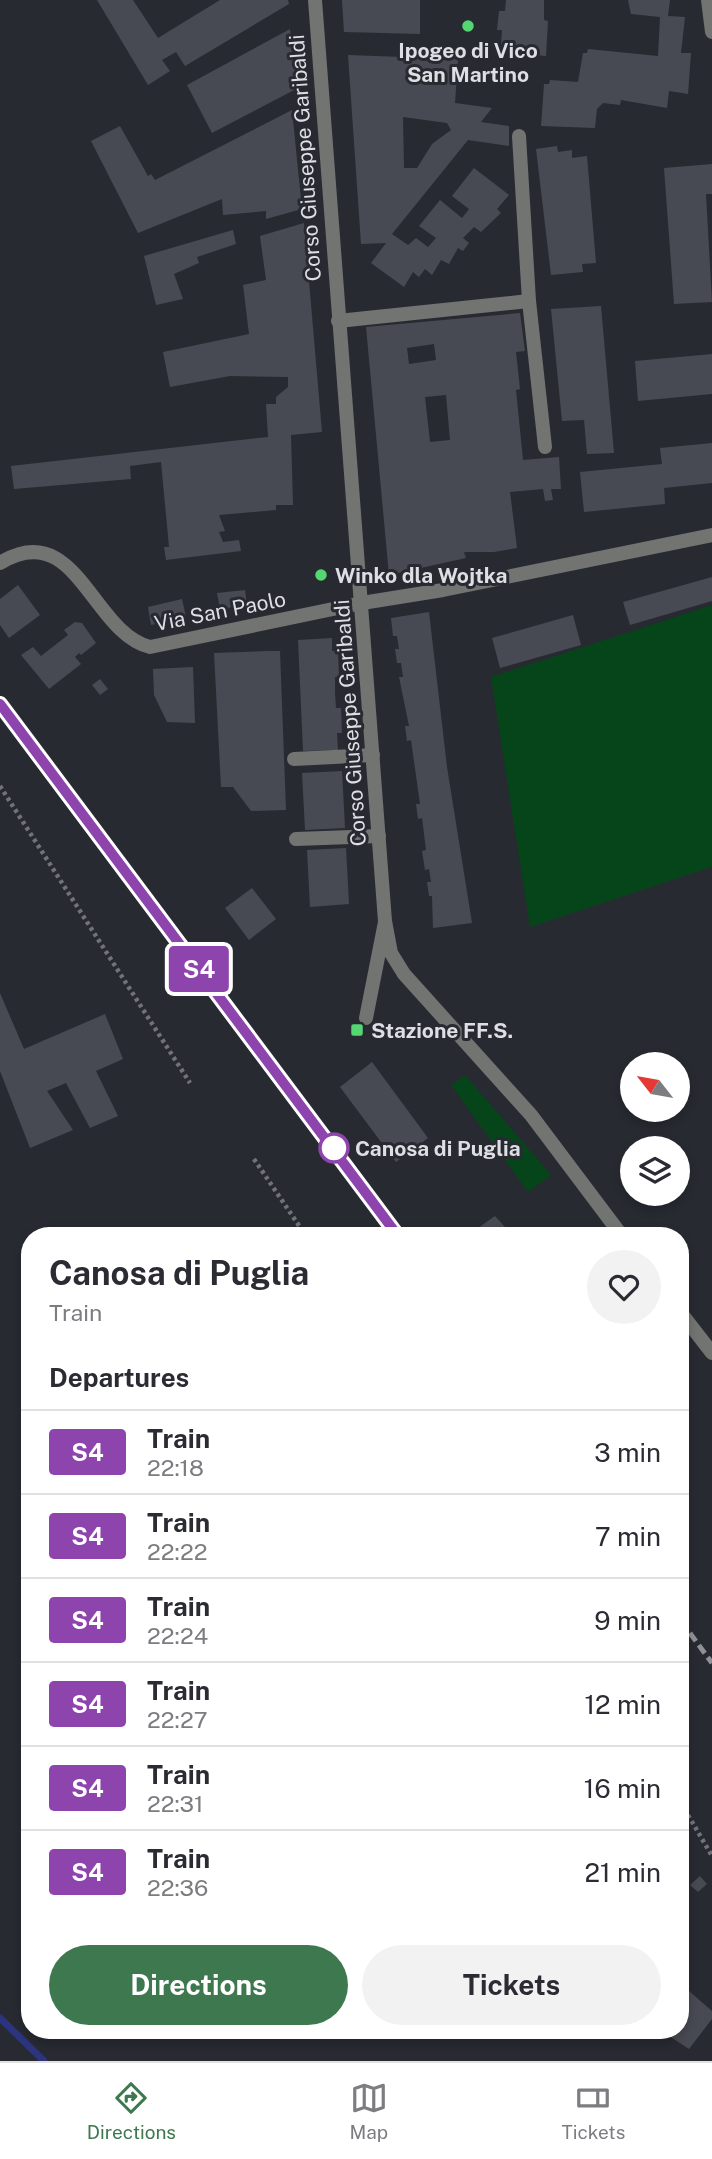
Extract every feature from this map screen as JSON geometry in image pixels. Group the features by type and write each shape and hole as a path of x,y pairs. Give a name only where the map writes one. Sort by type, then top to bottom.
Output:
{"street":[{"name":"Corso Giuseppe Garibaldi","path":"314,0 385,920 391,953 404,974 531,1115 615,1227"},
{"path":"708,0 712,32"},
{"path":"519,136 529,301 545,447"},
{"path":"338,321 529,301"},
{"name":"Via San Paolo","path":"0,563 29,552 57,558 129,637 150,647 712,535"},
{"path":"294,759 373,755"},
{"path":"296,839 379,836"},
{"path":"366,1018 385,920"},
{"path":"689,1323 712,1353"}],"path":[{"path":"0,786 190,1083"},
{"path":"254,1159 300,1227"},
{"path":"689,1817 712,1856"}],"green space":[{"path":"712,605 712,867 530,927 491,677"},
{"path":"465,1075 551,1175 528,1192 451,1085"}],"building":[{"path":"97,0 133,0 158,38 220,0 288,0 289,4 185,66 176,52 162,60 170,71 148,85"},
{"path":"342,0 420,0 420,34 344,32"},
{"path":"506,0 544,0 544,20 548,21 546,56 511,53 512,46 501,46 502,30 497,30 499,11 505,11"},
{"path":"628,0 670,0 668,16 685,17 681,53 691,53 688,94 669,91 667,108 621,100 620,105 603,103 597,109 595,128 541,126 544,84 549,84 550,80 578,82 583,53 587,53 588,49 658,56 660,17 631,14"},
{"path":"290,29 298,88 212,133 187,85"},
{"path":"348,55 458,59 455,103 492,108 481,122 509,126 509,146 468,140 392,234 408,245 416,238 428,247 436,238 419,226 440,200 462,218 469,209 452,196 474,168 509,195 497,209 501,213 481,232 474,227 463,238 469,243 463,251 458,248 449,264 441,260 432,275 425,269 419,277 413,272 404,287 371,263 386,243 361,244","holes":["403,117 447,123 451,130 432,144 417,168 404,168"]},
{"path":"292,110 302,209 266,219 266,211 223,215 222,199 138,233 91,141 120,126 148,176 151,174 155,180"},
{"path":"557,146 558,152 572,150 572,158 587,156 596,263 582,264 583,272 551,275 536,149"},
{"path":"712,164 712,194 706,194 712,302 674,304 664,168"},
{"path":"304,223 322,432 291,435 293,505 276,505 276,510 219,515 225,531 219,532 223,542 239,540 241,551 166,560 164,547 169,547 161,462 130,466 131,479 14,489 11,466 268,437 266,404 276,404 276,397 288,387 288,377 230,376 170,387 163,352 249,334 243,285 266,280 260,236"},
{"path":"233,230 236,244 197,257 199,263 174,274 183,299 156,305 144,256"},
{"path":"601,306 614,453 587,454 584,420 562,421 551,309"},
{"path":"520,313 525,351 516,352 520,389 516,390 523,460 559,457 561,489 551,489 553,500 545,501 543,489 510,492 517,548 494,552 464,552 466,558 389,575 366,327","holes":["434,344 436,360 409,364 407,348","446,395 450,440 430,442 425,397"]},
{"path":"712,354 712,394 638,401 635,361"},
{"path":"712,443 712,483 664,488 665,504 584,512 580,472 662,464 660,448"},
{"path":"712,577 712,601 630,625 623,602"},
{"path":"18,585 40,615 9,638 0,625 0,599"},
{"path":"245,590 247,605 220,609 217,593"},
{"path":"182,599 186,617 151,625 148,607"},
{"path":"429,612 447,767 472,923 433,928 432,896 429,896 427,882 431,882 429,869 425,870 422,851 426,850 422,818 418,819 416,804 420,804 411,740 407,741 405,726 409,726 399,677 403,677 401,663 397,663 395,649 399,649 397,636 393,636 391,618"},
{"path":"573,615 581,645 500,668 492,638"},
{"path":"75,622 82,623 96,643 81,655 79,653 75,657 81,664 49,689 21,655 33,647 41,656 68,635 64,630"},
{"path":"332,638 332,651 338,651 339,677 335,677 335,693 336,708 341,708 342,733 337,733 338,750 303,751 298,640"},
{"path":"280,651 286,810 251,811 233,787 221,787 214,653"},
{"path":"193,667 195,723 167,722 154,695 153,669"},
{"path":"100,679 108,689 100,695 92,685"},
{"path":"342,771 345,828 305,830 302,773"},
{"path":"346,848 349,904 310,907 307,850"},
{"path":"252,888 276,919 249,940 225,908"},
{"path":"0,993 24,1049 105,1014 123,1059 96,1071 118,1116 90,1128 66,1083 47,1091 73,1130 30,1148 0,1071"},
{"path":"372,1062 428,1138 396,1162 340,1087"},
{"path":"495,1216 505,1227 479,1227"},
{"path":"700,1876 707,1884 698,1892 690,1885"},
{"path":"689,1991 712,2011 712,2019 689,2049 674,2039 689,2039"}],"waterway":[{"path":"0,2018 21,2039"},
{"path":"21,2039 44,2061"}],"railway":[{"path":"0,703 391,1227"},
{"path":"689,1632 712,1663"}],"train":[{"name":"S4","path":"0,704 391,1227"}],"place":[{"name":"Ipogeo di Vico San Martino","path":"468,26"},
{"name":"Winko dla Wojtka","path":"321,575"},
{"name":"Stazione FF.S.","path":"357,1030"},
{"name":"Canosa di Puglia","path":"334,1148"}]}
